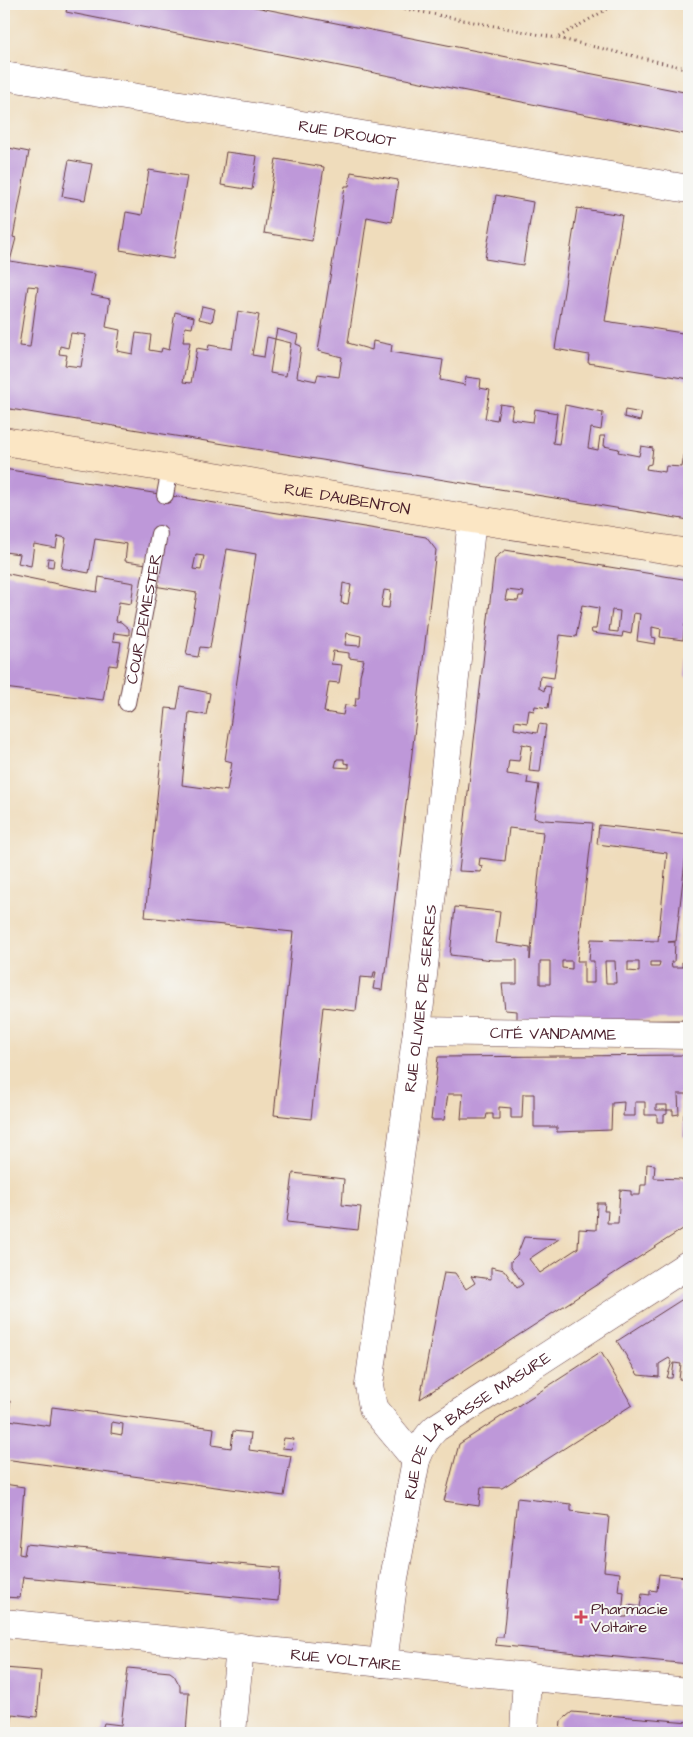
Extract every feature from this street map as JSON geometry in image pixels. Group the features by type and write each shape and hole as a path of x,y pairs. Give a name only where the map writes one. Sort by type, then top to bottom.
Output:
{"street":[{"name":"RUE DROUOT","path":"4,76 689,189"},
{"name":"RUE DAUBENTON","path":"4,441 167,482 472,519 689,553"},
{"name":"RUE OLIVIER DE SERRES","path":"416,1460 373,1408 369,1385 418,1031 472,519"},
{"name":"CITÉ VANDAMME","path":"418,1031 689,1035"},
{"name":"RUE DE LA BASSE MASURE","path":"383,1663 394,1578 416,1460 422,1444 436,1428 689,1264"},
{"name":"RUE VOLTAIRE","path":"4,1624 689,1692"},
{"path":"232,1733 240,1647"},
{"path":"524,1733 527,1676"}],"lane":[{"name":"COUR DEMESTER","path":"127,703 159,534"}],"path":[{"path":"380,4 557,38 689,69"},
{"path":"557,38 616,4"}],"building":[{"path":"68,4 240,4 689,93 689,135 66,12"},
{"path":"4,147 29,152 13,237 16,238 10,261 95,274 91,295 110,299 106,327 120,330 117,351 133,354 136,333 151,335 149,350 161,352 162,348 169,350 175,312 194,317 192,328 185,327 183,342 190,342 183,382 191,383 197,348 208,350 209,345 232,349 238,311 259,315 252,355 264,357 267,337 275,339 277,329 298,335 296,344 301,346 297,377 316,381 318,374 339,377 342,357 318,351 345,186 349,186 351,172 398,180 392,222 367,217 348,343 372,350 373,341 392,345 391,352 443,360 440,380 465,385 466,377 481,379 480,388 490,390 485,418 497,420 500,404 513,406 511,419 533,422 535,409 557,413 553,443 559,444 565,405 603,413 601,430 591,428 588,448 598,450 600,436 605,436 604,446 619,449 618,452 639,456 641,446 653,448 651,464 647,465 646,469 665,472 666,466 682,467 689,428 689,520 4,408","holes":["28,286 38,287 30,347 19,346","71,333 86,335 81,367 65,365 67,355 59,354 60,346 68,348","275,339 291,343 286,376 270,373"]},
{"path":"226,152 257,156 252,190 221,185"},
{"path":"276,159 324,167 312,241 264,233"},
{"path":"69,160 92,164 85,200 62,196"},
{"path":"149,170 187,176 173,259 120,250 126,212 142,215"},
{"path":"496,195 533,202 523,265 485,259"},
{"path":"577,208 622,215 605,321 689,334 689,379 588,363 589,355 555,349"},
{"path":"202,306 215,309 212,322 199,319"},
{"path":"625,410 642,413 640,421 624,417"},
{"path":"4,469 426,537 436,550 386,973 384,973 382,990 373,989 376,972 374,972 373,978 360,977 356,1011 323,1007 311,1119 274,1115 293,932 145,917 166,708 177,709 181,687 210,693 206,715 189,712 182,785 227,791 232,762 225,760 256,554 227,549 210,648 200,647 198,657 186,655 197,593 154,586 147,564 125,561 127,544 95,539 89,573 61,568 66,538 58,536 56,548 34,544 31,566 18,563 20,554 4,552","holes":["196,555 204,556 201,570 193,569","343,583 351,585 348,604 341,603","384,590 391,591 389,608 381,607","347,633 361,636 360,646 345,645","333,651 349,653 349,658 364,660 360,675 359,698 356,698 355,706 345,705 343,715 324,712 329,682 339,683 342,665 331,664","337,759 344,759 344,763 349,764 349,768 335,767"]},
{"path":"505,550 689,580 689,625 685,624 683,640 660,637 661,629 652,627 652,637 656,638 655,644 637,641 640,614 634,613 631,634 623,632 622,637 592,633 591,629 596,629 599,608 582,605 576,637 560,635 554,678 540,676 539,688 544,691 545,686 551,687 548,708 535,706 534,711 529,710 527,723 515,721 514,729 537,733 539,724 546,725 540,772 529,771 532,746 522,744 519,761 509,760 507,774 528,777 527,783 539,785 534,818 593,823 577,961 584,961 584,983 594,983 594,961 589,961 591,939 658,941 667,853 597,844 599,825 688,835 676,941 668,942 675,942 674,962 671,962 672,967 682,967 682,962 689,962 689,1020 517,1021 517,1011 505,1010 502,984 517,984 517,960 493,960 450,955 455,907 500,912 496,943 530,948 530,960 543,832 509,828 505,861 480,858 481,872 459,871 495,558","holes":["507,590 524,592 523,596 519,596 518,601 505,600","612,610 620,611 618,632 609,631","540,961 550,961 550,984 540,984","562,961 572,961 572,969 562,968","605,961 615,961 616,983 606,983","628,962 639,962 639,972 628,971","650,962 660,962 659,967 650,967"]},
{"path":"48,558 54,559 53,567 47,566"},
{"path":"4,573 97,592 99,577 134,583 131,604 119,602 116,621 121,622 129,629 129,635 114,633 113,641 121,642 117,666 109,665 103,700 4,688"},
{"path":"687,659 689,659 689,678 685,677"},
{"path":"689,1055 689,1094 678,1094 679,1114 673,1115 673,1110 667,1110 667,1114 664,1115 664,1122 657,1122 657,1115 645,1115 645,1102 635,1102 635,1116 623,1116 624,1102 612,1103 611,1130 557,1132 557,1127 534,1127 534,1094 523,1094 522,1118 511,1118 511,1108 499,1107 499,1119 493,1119 493,1114 487,1114 486,1119 461,1119 463,1094 448,1094 444,1120 431,1120 438,1057","holes":["656,1105 667,1105 667,1110 656,1110"]},
{"path":"684,1114 689,1114 689,1136 683,1137"},
{"path":"647,1164 655,1165 654,1178 682,1179 682,1181 689,1182 689,1225 420,1399 444,1272 455,1273 466,1289 475,1283 471,1276 491,1279 491,1267 504,1270 517,1288 523,1284 511,1266 511,1261 517,1255 524,1237 559,1239 529,1259 540,1273 578,1248 579,1229 596,1230 597,1203 605,1203 604,1211 608,1211 607,1223 618,1223 620,1190 631,1191 631,1195 640,1195 641,1185 646,1185"},
{"path":"293,1173 344,1179 342,1205 361,1207 358,1230 287,1222"},
{"path":"689,1295 689,1380 679,1379 681,1364 674,1363 672,1378 667,1378 672,1362 669,1358 659,1364 659,1377 638,1375 617,1341"},
{"path":"601,1352 632,1405 502,1488 481,1487 479,1506 444,1501 459,1444"},
{"path":"4,1400 10,1401 9,1420 50,1426 52,1407 214,1428 212,1445 231,1448 233,1431 251,1433 249,1450 291,1456 284,1496 4,1459","holes":["112,1422 123,1424 122,1435 111,1433"]},
{"path":"284,1438 294,1439 292,1449 282,1448"},
{"path":"4,1484 24,1487 19,1554 24,1555 26,1544 280,1568 278,1601 23,1577 20,1598 4,1597"},
{"path":"517,1498 571,1504 571,1511 609,1516 604,1571 620,1573 618,1591 624,1592 622,1617 627,1617 628,1605 640,1607 642,1594 650,1595 650,1590 657,1591 659,1574 686,1577 685,1586 689,1587 689,1664 495,1645 496,1637 503,1637"},
{"path":"4,1668 41,1671 37,1717 12,1714 11,1733 4,1733"},
{"path":"128,1668 170,1672 174,1675 180,1686 180,1692 189,1692 186,1733 101,1733 104,1723 121,1725"},
{"path":"572,1712 689,1722 689,1733 560,1733 561,1721"}],"place":[{"name":"Pharmacie Voltaire","path":"581,1617"}]}
